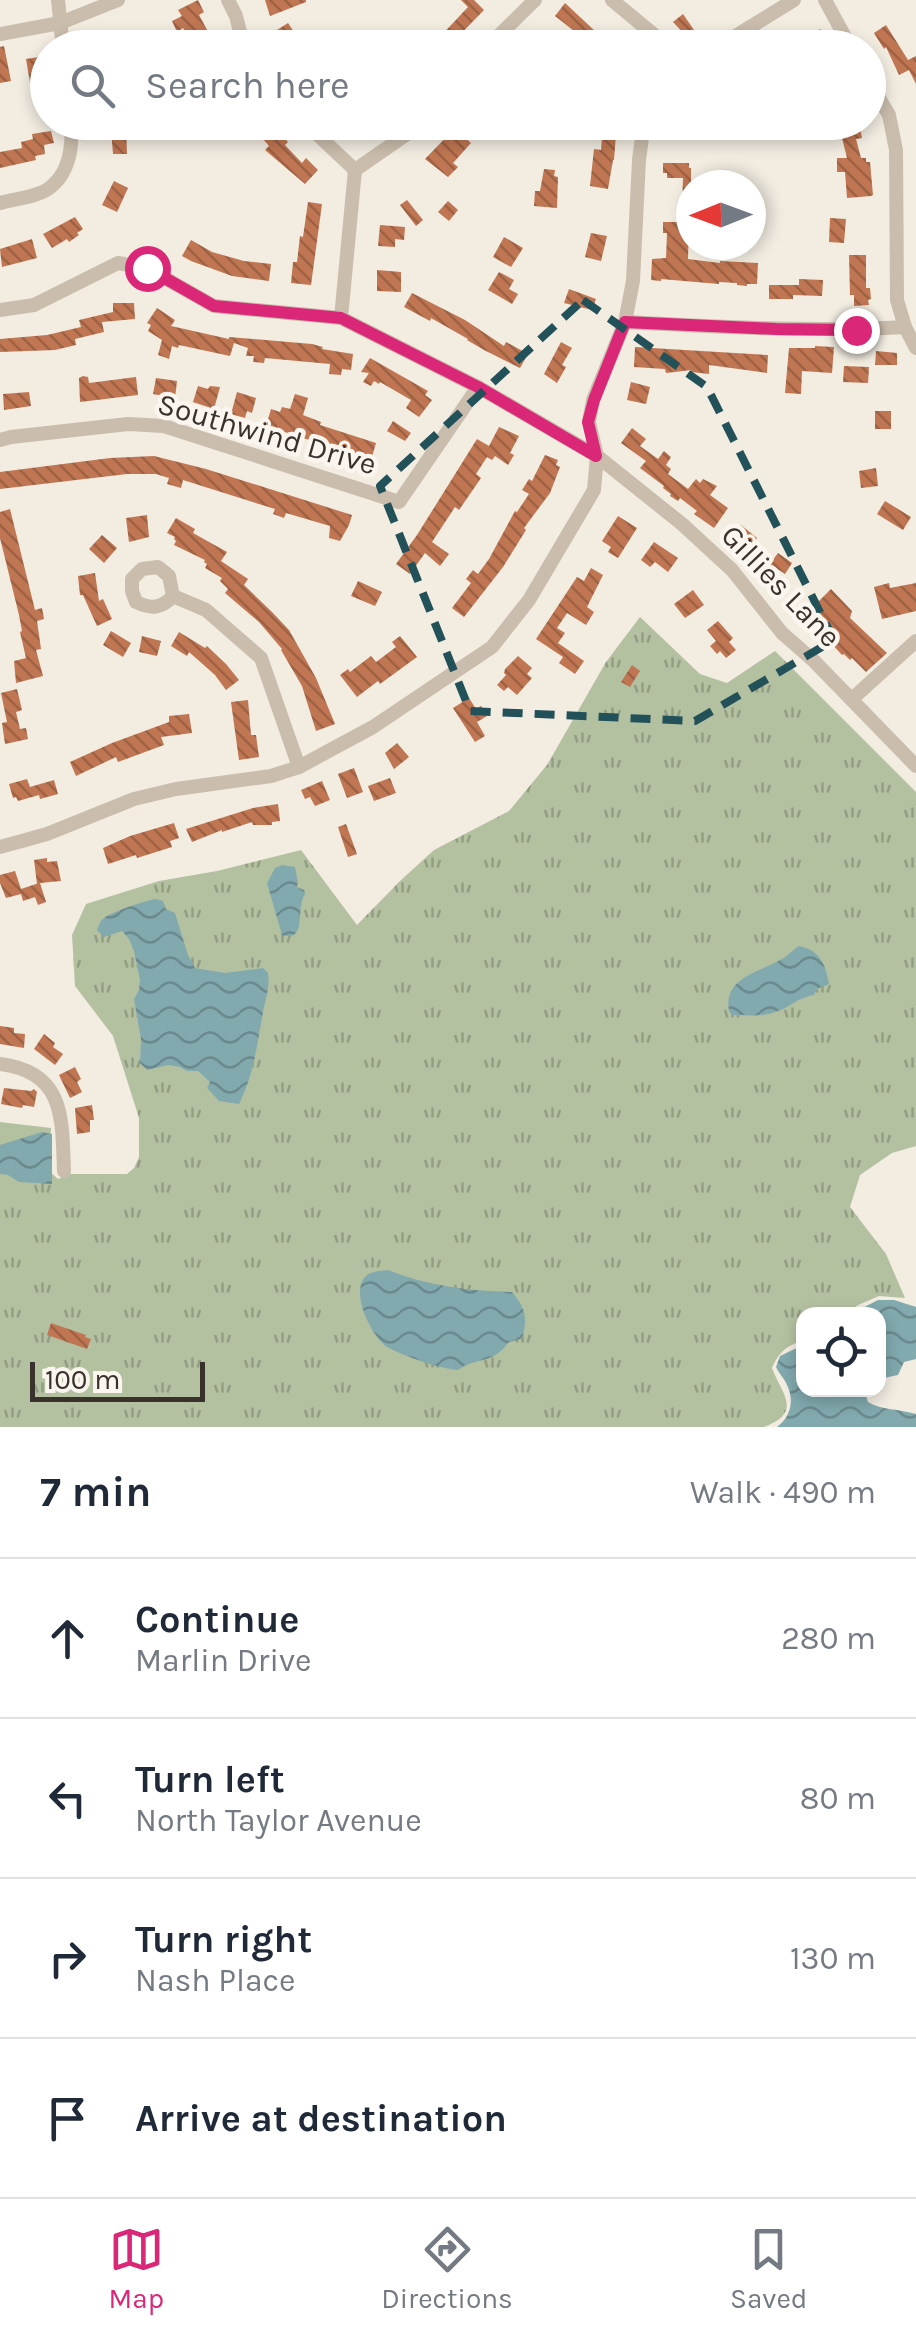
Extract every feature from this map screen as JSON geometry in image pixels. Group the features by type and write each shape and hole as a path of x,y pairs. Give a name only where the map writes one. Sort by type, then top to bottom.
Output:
{"street":[{"path":"58,0 61,30"},
{"path":"0,34 60,24 118,0"},
{"path":"228,0 240,30"},
{"path":"504,30 535,0"},
{"path":"612,0 648,30"},
{"path":"745,30 794,0"},
{"path":"825,0 841,30"},
{"path":"886,111 896,150 897,300 916,348"},
{"path":"0,203 46,191 62,175 70,156 70,140"},
{"path":"323,140 355,170"},
{"path":"0,310 34,304 118,264 147,268 214,306 341,318 355,170 398,140"},
{"path":"0,847 47,834 134,798 271,776 299,767 373,727 492,646 529,600 594,490 596,456 588,422 625,322 633,282 642,140"},
{"name":"Gillies Lane","path":"341,318 478,387 596,456 682,524 732,570 782,633 916,766"},
{"path":"625,322 776,329 905,327"},
{"name":"Southwind Drive","path":"0,440 128,424 164,426 399,502 478,387"},
{"path":"173,596 206,610 261,658 299,767"},
{"path":"852,699 916,641"},
{"path":"0,1064 33,1073 49,1087 62,1127 64,1171"}],"highlighted area":[{"path":"583,300 707,387 834,640 695,721 470,711 380,486"}],"green space":[{"path":"640,617 700,674 727,683 775,651 916,792 916,1146 892,1153 860,1175 850,1207 886,1254 905,1298 879,1296 855,1307 796,1307 796,1344 784,1350 772,1368 786,1408 783,1415 764,1427 0,1427 0,1122 51,1128 48,1170 58,1179 70,1174 127,1174 139,1157 139,1118 113,1036 75,986 72,935 86,904 159,881 301,850 357,925 434,850 509,811 547,765 606,662"}],"water":[{"path":"295,867 297,887 305,894 298,929 290,936 282,935 267,883 275,868"},
{"path":"156,899 175,913 195,968 225,973 263,968 268,973 254,1059 239,1104 219,1101 207,1088 210,1082 198,1071 168,1065 147,1070 140,1063 141,1039 134,999 140,980 134,951 122,931 104,937 97,930 111,914"},
{"path":"799,946 821,959 829,984 817,989 814,995 770,1014 732,1015 728,1000 736,984"},
{"path":"42,1132 52,1134 52,1184 19,1182 0,1174 0,1145"},
{"path":"388,1270 449,1287 512,1292 524,1314 521,1339 509,1342 490,1358 458,1370 423,1362 389,1348 370,1326 360,1294 367,1275"},
{"path":"878,1300 894,1300 916,1307 916,1359 904,1362 898,1375 886,1378 886,1307 864,1307"},
{"path":"796,1348 796,1397 866,1397 873,1405 916,1414 916,1427 777,1427 786,1418 791,1400 776,1367 780,1356"}],"building":[{"path":"198,0 204,12 199,15 207,30 176,30 172,21 182,16 178,10"},
{"path":"265,0 306,0 306,2 270,16"},
{"path":"461,0 474,0 484,10 465,30 446,30 468,7"},
{"path":"565,3 594,30 573,30 555,16"},
{"path":"683,14 694,30 680,30 673,22"},
{"path":"886,25 908,60 916,56 916,84 909,70 899,75 886,47 886,30 878,30"},
{"path":"4,46 11,81 0,83 0,47"},
{"path":"112,140 126,140 127,154 113,154"},
{"path":"264,140 286,140 285,145 302,163 306,158 318,170 305,184 265,150 269,146"},
{"path":"443,140 471,143 453,163 458,167 448,177 425,159"},
{"path":"602,140 616,140 608,189 590,186 594,149 601,150"},
{"path":"842,140 856,140 861,158 870,162 873,195 847,198 845,172 837,172 837,158 847,158"},
{"path":"21,142 54,143 44,145 45,154 35,156 36,160 0,168 0,152 22,148"},
{"path":"663,163 689,163 691,168 676,170 676,178 667,178 667,173 663,173"},
{"path":"544,169 555,170 554,176 558,177 557,208 534,206"},
{"path":"114,181 128,188 117,212 102,205"},
{"path":"407,200 423,220 416,226 400,205"},
{"path":"448,201 458,210 449,221 438,212"},
{"path":"308,202 322,204 311,285 291,283"},
{"path":"75,217 83,229 79,235 52,248 43,234"},
{"path":"830,218 846,219 844,243 829,242"},
{"path":"663,222 676,222 676,260 758,263 757,284 651,280 652,259 666,258 667,233 663,233"},
{"path":"380,225 405,227 404,240 395,239 395,247 378,246"},
{"path":"591,233 607,236 601,261 585,257"},
{"path":"504,237 523,248 511,267 493,257"},
{"path":"32,239 37,258 2,267 0,249"},
{"path":"191,240 212,252 271,264 269,281 232,276 191,261 182,256"},
{"path":"849,255 866,255 869,305 854,306"},
{"path":"377,270 401,272 401,292 377,291"},
{"path":"499,272 514,280 509,289 518,294 512,304 488,290"},
{"path":"799,279 823,280 822,296 769,299 769,285 799,285"},
{"path":"569,289 596,299 592,310 564,303"},
{"path":"412,293 465,320 504,346 506,342 528,354 520,368 404,307"},
{"path":"113,303 134,303 135,319 102,322 104,332 75,339 76,345 55,350 0,352 0,339 81,327 79,320 113,312"},
{"path":"157,308 175,320 171,326 229,339 312,344 353,354 351,370 342,369 341,375 329,374 330,364 265,358 264,363 253,362 254,356 246,356 248,348 234,343 230,356 172,346 169,359 158,355 162,340 148,331 151,325 147,323"},
{"path":"561,342 572,348 557,383 544,374"},
{"path":"635,347 768,355 767,373 709,365 709,374 691,370 666,373 665,369 634,367"},
{"path":"834,347 832,373 802,371 801,394 785,393 789,348"},
{"path":"876,351 897,353 897,365 875,365"},
{"path":"370,358 428,391 425,395 432,400 419,417 406,408 411,400 380,382 374,381 371,386 363,382 369,373 361,372"},
{"path":"844,366 869,367 868,383 843,382"},
{"path":"88,377 89,383 136,377 138,395 80,402 79,378"},
{"path":"156,378 177,381 175,398 153,394"},
{"path":"631,382 650,387 646,404 627,400"},
{"path":"198,386 220,387 214,409 193,402"},
{"path":"29,392 31,406 4,410 3,394"},
{"path":"237,392 256,398 252,413 247,411 245,418 231,414"},
{"path":"295,394 308,398 303,415 321,422 320,425 376,443 371,460 266,426 271,409 290,409"},
{"path":"875,411 891,411 891,429 875,429"},
{"path":"393,421 411,433 405,441 387,431"},
{"path":"499,427 519,436 508,465 495,456 492,460 487,457 476,474 481,478 459,510 455,507 432,542 449,554 440,566 425,553 410,574 396,564 477,439 489,446"},
{"path":"632,428 646,439 640,446 658,459 664,451 671,457 666,465 671,469 668,474 688,489 696,479 717,486 710,495 728,508 714,528 640,468 646,461 621,443"},
{"path":"545,455 558,460 556,465 560,467 550,493 524,528 503,567 464,617 452,608 471,583 466,579 473,570 478,574 489,559 515,511 529,494 522,490 529,479 532,481"},
{"path":"154,456 352,515 349,525 340,541 329,538 330,526 286,513 284,518 273,514 275,509 183,480 181,488 167,484 169,478 156,474 0,489 0,472"},
{"path":"876,468 878,486 861,488 859,471"},
{"path":"885,501 911,517 903,530 877,514"},
{"path":"10,509 35,610 42,608 44,619 37,621 41,649 36,650 43,676 16,683 14,661 26,658 0,538 0,512"},
{"path":"147,515 149,537 129,542 126,518"},
{"path":"618,516 637,528 618,558 608,552 611,547 602,541"},
{"path":"176,518 195,529 193,533 227,552 221,561 248,579 244,585 289,630 316,678 335,724 316,731 302,686 282,649 259,622 225,593 228,589 220,581 222,578 205,568 205,560 174,545 175,537 167,533"},
{"path":"741,525 757,538 750,548 731,536"},
{"path":"102,535 117,548 104,563 89,549"},
{"path":"654,542 678,558 668,572 655,562 650,567 641,560"},
{"path":"778,553 792,563 785,574 770,564"},
{"path":"591,568 603,575 587,607 594,612 586,625 567,613 557,628 565,633 558,643 584,661 575,674 559,663 563,657 536,639 577,577 584,581"},
{"path":"95,573 99,601 103,599 112,619 97,626 80,595 78,576"},
{"path":"358,581 382,592 375,606 351,596"},
{"path":"889,583 890,588 916,583 916,611 882,619 874,587"},
{"path":"831,589 852,611 850,618 887,653 866,672 831,643 827,635 833,630 812,608"},
{"path":"693,590 704,605 685,618 674,604"},
{"path":"718,621 733,638 729,642 736,650 726,658 710,646 716,641 707,630"},
{"path":"111,631 131,643 123,657 103,645"},
{"path":"179,632 207,646 239,680 226,690 189,652 187,656 171,646"},
{"path":"142,636 161,641 157,656 139,652"},
{"path":"400,636 417,657 357,697 340,675 371,656 376,662 396,647 392,642"},
{"path":"518,656 532,668 527,674 532,678 517,695 508,687 504,691 497,685"},
{"path":"632,665 640,671 630,687 621,682"},
{"path":"17,689 22,710 16,712 20,729 26,728 28,739 5,744 2,723 7,722 1,693"},
{"path":"469,698 487,716 477,722 485,736 475,742 453,708"},
{"path":"248,700 251,735 256,735 259,757 239,760 231,702"},
{"path":"189,714 192,733 161,737 164,745 118,762 116,757 76,776 70,762 169,722 169,716"},
{"path":"397,743 409,757 394,769 385,753"},
{"path":"354,768 363,792 347,798 338,774"},
{"path":"390,778 396,793 374,801 368,786"},
{"path":"27,779 30,787 54,780 58,794 18,801 13,798 9,784"},
{"path":"322,781 330,800 315,806 301,790"},
{"path":"278,804 280,821 272,825 252,822 192,842 186,829 253,808"},
{"path":"174,823 179,838 170,841 172,847 108,864 103,848"},
{"path":"346,824 357,854 348,857 338,827"},
{"path":"34,860 57,861 61,881 40,883 46,902 38,905 35,897 23,901 21,894 6,898 0,875 15,871 21,889 37,884"},
{"path":"0,1026 25,1034 24,1048 0,1044"},
{"path":"44,1034 63,1054 55,1065 34,1049"},
{"path":"75,1067 82,1092 70,1098 59,1075"},
{"path":"4,1088 34,1089 34,1107 1,1104"},
{"path":"92,1105 94,1120 90,1120 90,1132 77,1134 75,1108"},
{"path":"51,1323 86,1335 91,1339 87,1349 47,1335"}],"route":[{"path":"147,268 214,306 341,318 478,387 596,456 588,422 625,322 856,330"}]}
